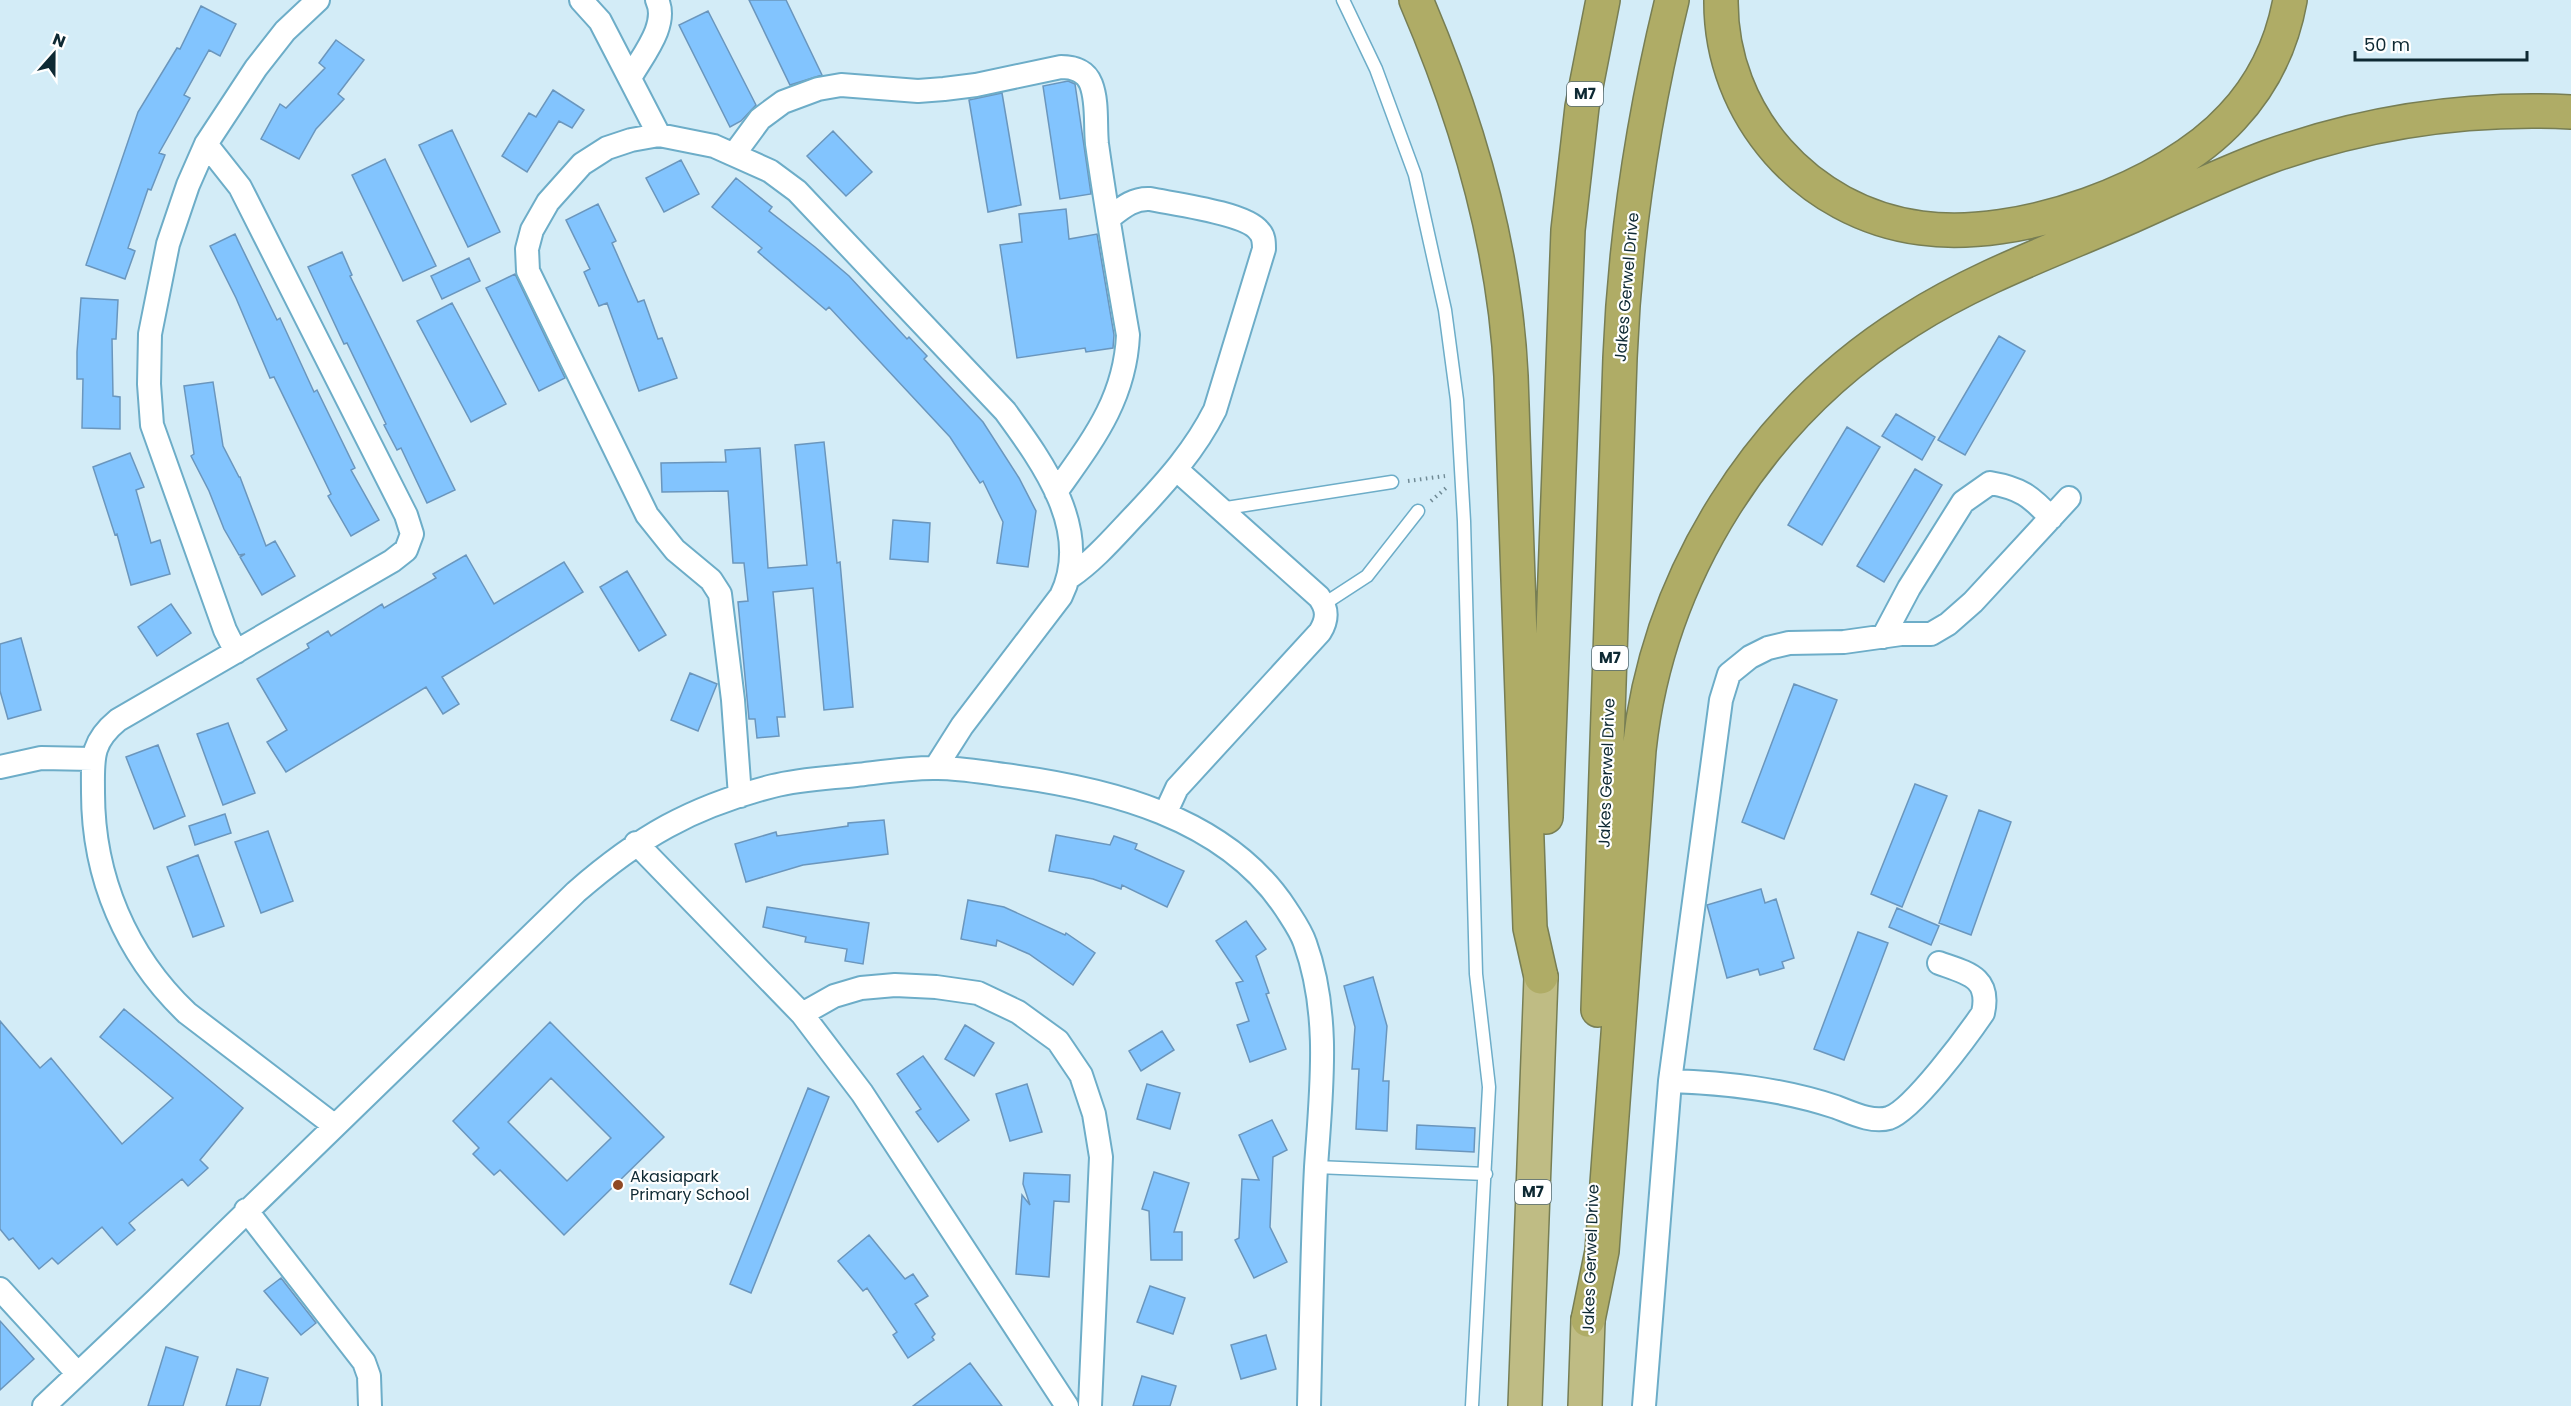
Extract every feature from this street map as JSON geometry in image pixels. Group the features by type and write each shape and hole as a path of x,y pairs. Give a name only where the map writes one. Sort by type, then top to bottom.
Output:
{"highway":[{"path":"1416,0 1452,88 1473,156 1491,226 1504,305 1511,376 1530,928 1541,977"},
{"name":"M7","path":"1525,1406 1567,250 1582,107 1603,0"},
{"name":"Jakes Gerwel Drive","path":"1585,1406 1620,337 1637,173 1672,0"},
{"path":"1721,0 1725,44 1742,99 1759,129 1788,164 1815,187 1855,210 1898,225 1944,230 2025,222 2074,209 2121,191 2190,153 2231,118 2258,83 2278,42 2290,0"},
{"path":"1588,1320 1602,1251 1639,750 1647,696 1670,616 1698,553 1725,505 1765,448 1831,379 1874,344 1921,313 1982,282 2253,163 2327,138 2412,120 2483,112 2571,112"}],"street":[{"path":"236,652 225,630 152,425 149,384 150,334 168,244 188,186 206,144 256,68 285,31 318,0"},
{"path":"581,0 600,21 658,135"},
{"path":"630,78 659,24 660,12 657,0"},
{"path":"735,153 760,119 783,102 829,86 944,89 1072,67 1080,70 1090,82 1094,95 1097,141 1128,335 1125,370 1107,417 1056,492"},
{"path":"740,796 733,700 720,594 711,580 675,549 647,515 528,271 527,249 532,230 548,202 582,164 607,148 658,135 694,141 735,153 770,171 797,191 1005,411 1026,440 1056,492 1068,520 1071,538 1070,577 1061,596 962,726 936,767"},
{"path":"206,144 240,187 406,515 412,534 406,550 392,561 118,720 104,732 93,759 93,824 103,876 114,910 131,943 167,994 187,1013 335,1126"},
{"path":"1070,577 1092,562 1177,470 1200,438 1215,410 1262,259 1264,239 1260,231 1243,219 1140,198 1103,177"},
{"path":"1109,218 1140,198"},
{"path":"1165,814 1177,788 1320,632 1327,614 1324,604 1177,470"},
{"path":"1883,637 1909,588 1963,502 1980,489 1990,483 2012,487 2034,499 2050,518"},
{"path":"1644,1406 1670,1081 1721,700 1729,674 1750,657 1768,648 1789,643 1844,642 1931,634 1948,624 1973,602 2069,498"},
{"path":"0,767 41,758 93,759"},
{"path":"44,1406 67,1389 246,1210 576,892 636,843 672,822 776,785 936,767 1034,778 1077,787 1165,814 1198,829 1242,859 1275,892 1304,939 1318,992 1322,1022 1322,1100 1316,1167 1309,1406"},
{"path":"636,843 802,1014 862,1093 1067,1406"},
{"path":"1670,1081 1726,1083 1787,1093 1858,1115 1878,1119 1890,1118 1912,1101 1983,1013 1986,1000 1977,978 1939,963"},
{"path":"802,1014 834,996 861,988 895,985 936,987 978,993 1018,1012 1058,1041 1081,1075 1094,1114 1101,1157 1090,1406"},
{"path":"246,1210 364,1362 369,1376 370,1406"},
{"path":"0,1289 67,1389"}],"lane":[{"path":"1343,0 1376,69 1398,126 1420,196 1446,310 1456,400 1462,474 1476,974 1489,1088 1472,1406"},
{"path":"1220,509 1392,482"},
{"path":"1324,604 1366,576 1418,511"},
{"path":"1316,1167 1486,1174"}],"path":[{"path":"1392,482 1462,474"},
{"path":"1418,511 1462,474"}],"building":[{"path":"749,0 786,0 822,75 790,85"},
{"path":"201,6 236,24 220,56 209,50 184,95 190,98 159,153 165,155 151,190 148,189 128,248 135,251 125,279 86,265 138,112 177,48 180,49"},
{"path":"708,11 756,105 741,121 730,127 679,25"},
{"path":"336,40 364,60 338,94 344,99 316,129 299,159 261,139 280,104 286,108 325,68 319,63"},
{"path":"1068,81 1075,84 1091,194 1060,199 1043,86"},
{"path":"553,90 584,110 572,128 559,121 527,172 502,156 529,113 536,117"},
{"path":"1002,93 1021,205 988,212 969,100"},
{"path":"452,130 500,232 468,247 419,145"},
{"path":"833,131 872,172 846,196 807,156"},
{"path":"385,159 436,266 403,281 352,175"},
{"path":"681,160 699,194 664,212 646,178"},
{"path":"736,178 772,207 769,211 849,276 907,339 909,337 927,356 924,359 983,422 1019,478 1036,511 1028,567 997,563 1003,522 983,481 980,483 950,437 829,307 826,310 758,252 762,248 712,207"},
{"path":"598,204 616,241 612,243 638,302 644,300 658,339 662,338 677,378 639,391 607,303 599,306 584,272 590,269 566,220"},
{"path":"1066,209 1069,239 1097,234 1114,335 1113,348 1086,352 1085,348 1017,358 1000,245 1022,242 1019,214"},
{"path":"235,234 277,320 280,318 314,392 317,390 355,468 351,470 379,520 351,536 328,496 331,494 274,377 270,378 236,298 210,246"},
{"path":"342,252 352,275 350,276 455,490 427,503 401,448 397,450 384,425 386,424 347,343 344,344 308,267"},
{"path":"469,258 480,281 442,299 431,276"},
{"path":"515,274 565,378 539,391 486,288"},
{"path":"81,298 118,300 116,339 112,339 113,396 120,397 120,429 82,428 83,379 77,379"},
{"path":"452,303 506,404 471,422 417,321"},
{"path":"1999,336 2025,351 1965,455 1938,440"},
{"path":"213,382 223,446 240,477 266,546 275,541 295,576 262,595 240,557 245,554 239,555 224,529 209,491 191,456 194,454 184,386"},
{"path":"1896,414 1935,437 1922,460 1882,436"},
{"path":"1847,427 1880,447 1822,545 1788,525"},
{"path":"824,442 837,563 840,562 853,707 824,710 813,588 773,592 785,717 777,717 779,736 757,738 755,719 749,719 738,602 748,601 744,563 733,563 728,491 662,492 661,463 726,462 725,450 760,448 768,568 807,565 795,445"},
{"path":"130,453 144,487 136,490 151,543 160,540 170,574 131,585 117,534 115,535 93,467"},
{"path":"1915,469 1942,485 1884,582 1857,566"},
{"path":"893,520 930,523 928,562 890,559"},
{"path":"466,555 494,604 564,562 583,592 442,677 459,704 443,714 426,687 286,772 267,742 287,730 257,679 309,648 307,644 328,631 331,636 382,604 384,608 436,578 433,574"},
{"path":"627,571 666,635 639,651 600,587"},
{"path":"171,604 191,633 157,656 138,627"},
{"path":"21,638 41,710 8,719 0,691 0,644"},
{"path":"690,673 717,684 698,731 671,720"},
{"path":"1794,684 1837,700 1784,839 1742,822"},
{"path":"228,723 255,793 223,805 197,734"},
{"path":"158,745 185,816 154,829 126,757"},
{"path":"1915,784 1947,796 1902,907 1871,894"},
{"path":"1979,810 2011,822 1971,935 1939,923"},
{"path":"225,814 231,833 195,845 189,826"},
{"path":"884,820 888,854 803,865 746,882 735,844 776,832 777,836 848,826 848,823"},
{"path":"268,831 293,901 261,913 235,842"},
{"path":"1056,835 1110,845 1114,836 1137,844 1135,849 1184,871 1167,907 1122,885 1121,889 1093,879 1049,871"},
{"path":"198,855 224,926 193,937 167,867"},
{"path":"1761,889 1765,903 1776,899 1794,958 1782,962 1784,968 1760,975 1758,969 1727,978 1707,905"},
{"path":"968,900 1004,907 1065,935 1066,933 1095,953 1073,985 1029,954 997,940 996,946 961,939"},
{"path":"767,907 869,923 863,964 845,961 847,949 805,942 806,937 763,927"},
{"path":"1897,908 1939,926 1931,945 1889,927"},
{"path":"1246,921 1266,949 1256,956 1269,993 1266,994 1286,1049 1250,1062 1237,1025 1249,1021 1236,983 1243,981 1216,941"},
{"path":"1858,932 1888,943 1844,1060 1814,1049"},
{"path":"1373,977 1387,1026 1383,1081 1389,1081 1387,1131 1356,1129 1359,1069 1352,1069 1355,1027 1344,986"},
{"path":"124,1009 243,1108 200,1160 208,1168 188,1186 182,1179 129,1223 135,1230 117,1245 102,1227 58,1264 52,1258 39,1269 13,1238 9,1240 0,1229 0,1021 40,1068 51,1058 122,1144 173,1098 100,1037"},
{"path":"550,1022 664,1137 564,1235 500,1170 494,1175 473,1154 479,1148 453,1121","holes":["551,1078 611,1138 567,1181 508,1122"]},
{"path":"965,1025 994,1043 974,1076 945,1059"},
{"path":"1162,1031 1174,1050 1141,1071 1129,1051"},
{"path":"923,1056 969,1120 938,1142 916,1112 921,1109 897,1074"},
{"path":"1027,1084 1042,1132 1010,1141 996,1094"},
{"path":"1147,1084 1180,1093 1170,1129 1137,1119"},
{"path":"808,1088 829,1097 751,1293 730,1284"},
{"path":"1272,1120 1287,1150 1273,1157 1270,1227 1287,1262 1254,1278 1235,1240 1239,1238 1242,1179 1259,1180 1239,1135"},
{"path":"1417,1125 1475,1128 1474,1152 1416,1149"},
{"path":"1154,1172 1189,1183 1174,1232 1182,1232 1182,1260 1151,1260 1149,1211 1142,1209"},
{"path":"1024,1173 1070,1175 1069,1202 1054,1201 1049,1277 1016,1274 1022,1195 1030,1205 1023,1184"},
{"path":"869,1235 905,1279 913,1274 928,1296 915,1304 935,1334 932,1337 934,1340 908,1358 893,1335 897,1332 867,1288 863,1291 838,1261"},
{"path":"281,1278 316,1323 301,1335 264,1291"},
{"path":"1150,1286 1185,1298 1173,1334 1137,1322"},
{"path":"0,1321 34,1359 0,1390"},
{"path":"1266,1335 1276,1369 1241,1379 1231,1345"},
{"path":"166,1347 198,1357 183,1406 148,1406"},
{"path":"970,1363 1002,1406 913,1406"},
{"path":"237,1369 268,1378 260,1406 226,1406"},
{"path":"1142,1376 1176,1386 1170,1406 1133,1406"}],"place":[{"name":"Akasiapark Primary School","path":"618,1185"}]}
